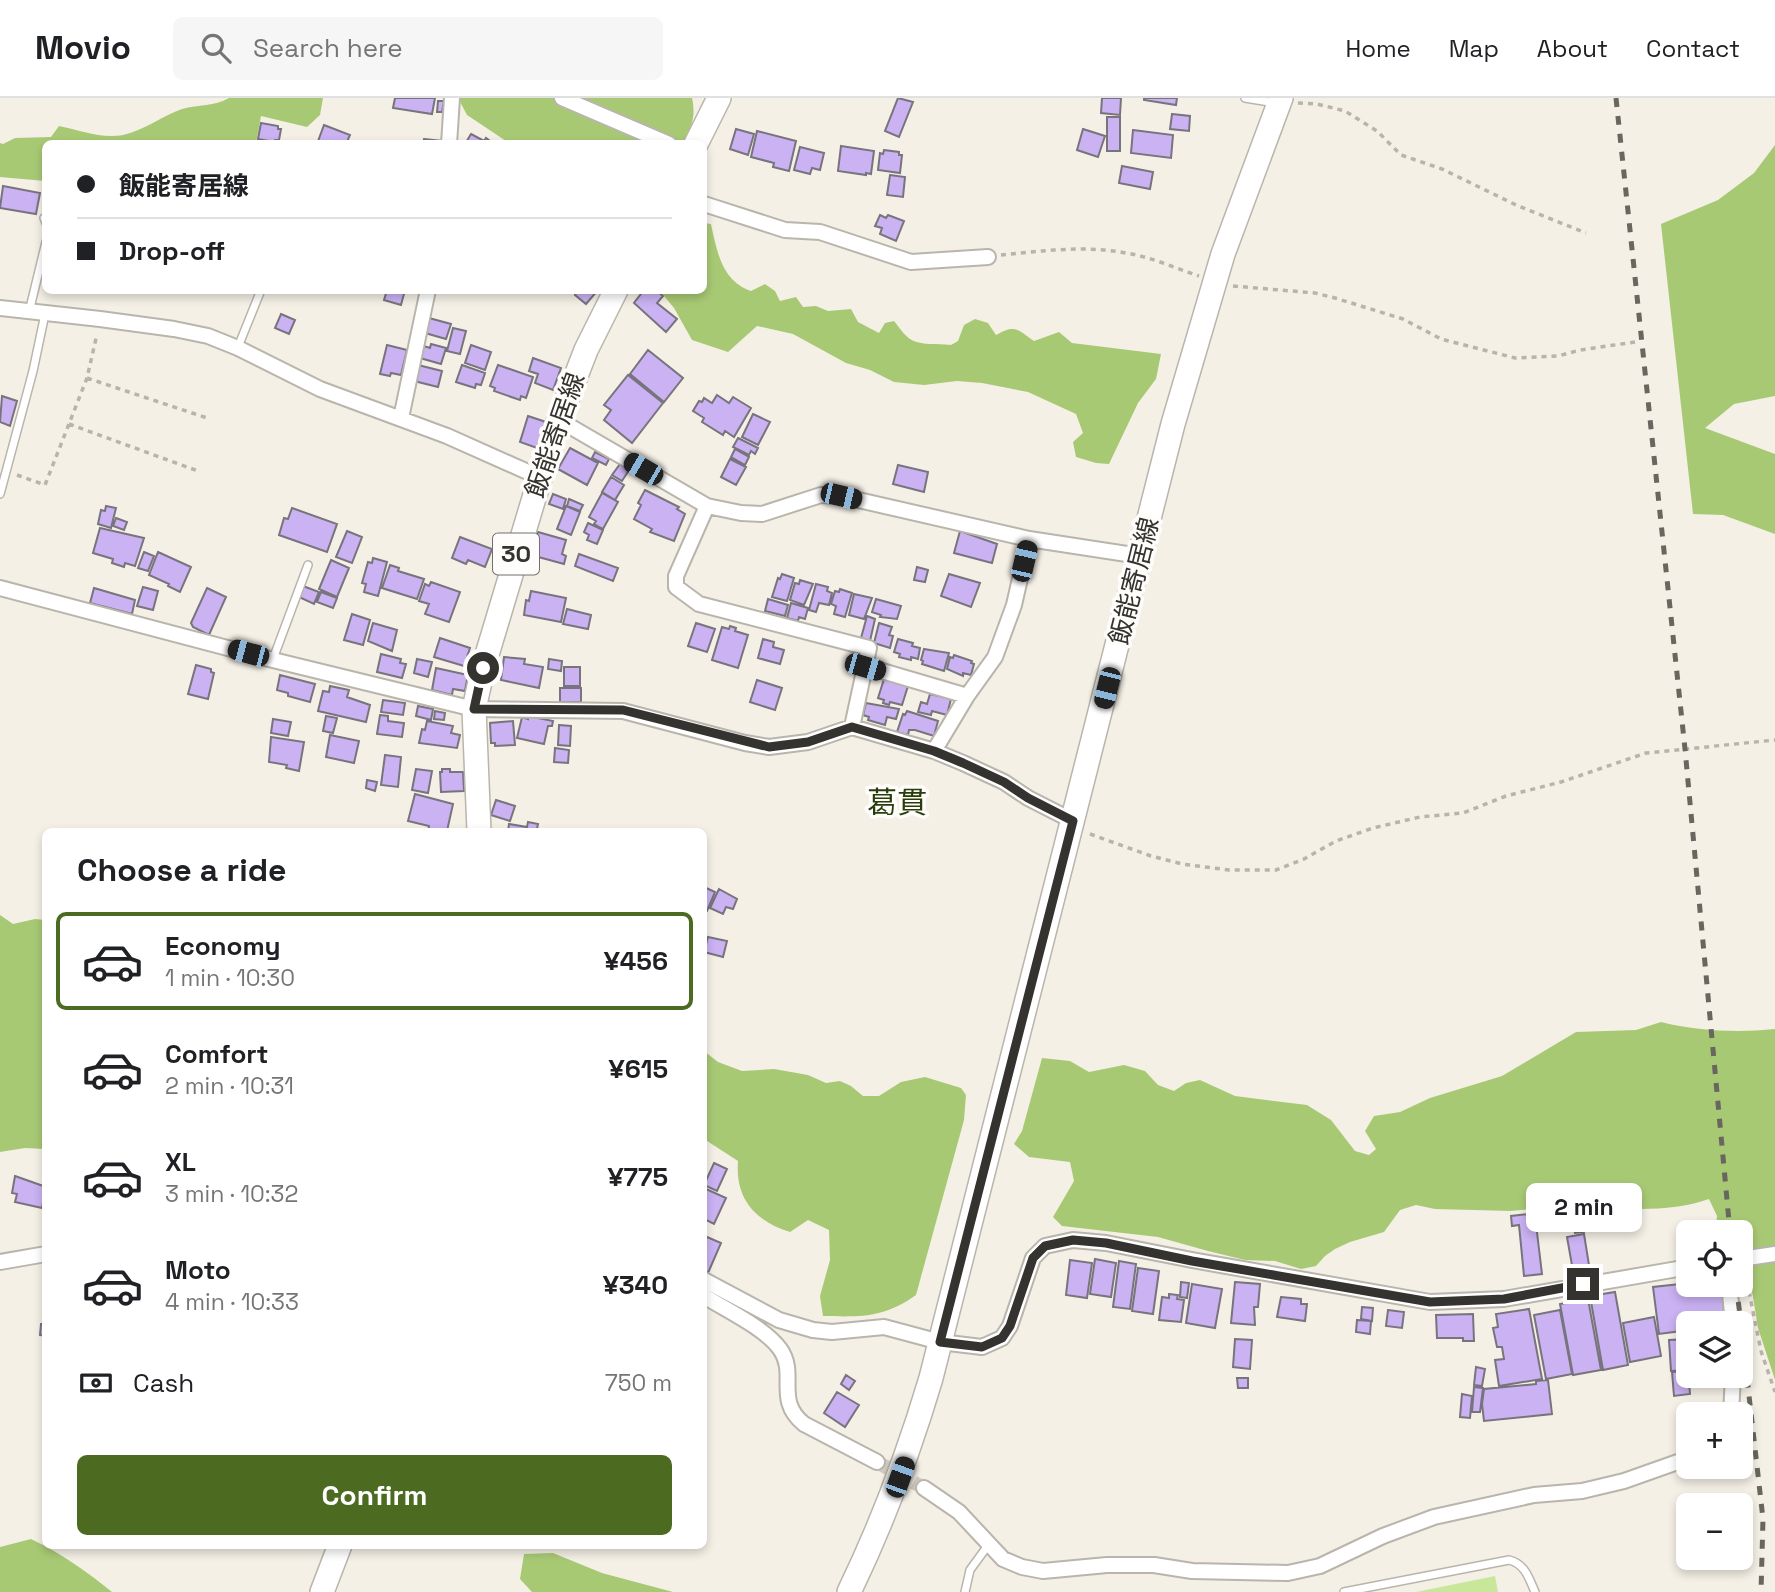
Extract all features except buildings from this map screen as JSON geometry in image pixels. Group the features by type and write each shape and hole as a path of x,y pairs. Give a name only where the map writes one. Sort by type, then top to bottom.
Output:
{"main road":[{"path":"698,140 719,98"},
{"name":"飯能寄居線","path":"849,1592 892,1499 908,1456 940,1342 1200,328 1244,192 1280,100"},
{"name":"飯能寄居線","path":"479,828 474,709 497,617 559,419 586,350 614,294"},
{"path":"322,1592 338,1549"}],"street":[{"path":"449,140 452,98"},
{"path":"562,98 660,140"},
{"path":"707,205 785,230 820,232 911,262 988,257"},
{"path":"401,418 427,294"},
{"path":"0,308 100,319 208,336 320,389 401,418 540,477"},
{"path":"559,419 707,506 762,514 821,495 841,496 1029,538 1140,556"},
{"path":"707,506 676,576 676,587 699,604 869,648 852,727"},
{"path":"934,751 967,696 995,657 1014,605 1029,538"},
{"path":"0,589 474,709 623,710 769,747 808,742 852,727 934,751 1004,782 1072,824"},
{"path":"865,667 967,696"},
{"path":"707,1282 794,1326 823,1332 884,1327 940,1342 982,1347 1002,1338 1010,1326 1033,1258 1045,1246 1073,1240 1106,1243 1192,1261 1430,1302 1504,1299 1676,1269"},
{"path":"1753,1257 1775,1254"},
{"path":"0,1262 42,1255"},
{"path":"707,1298 769,1338 780,1349 787,1363 787,1400 796,1417 804,1424 877,1462"},
{"path":"924,1488 959,1512 1003,1559 1022,1567 1043,1571 1107,1565 1142,1565 1192,1571 1272,1573 1302,1571 1320,1566 1383,1535 1434,1517 1534,1495 1582,1491 1624,1481 1676,1463"}],"lane":[{"path":"1245,98 1280,100"},
{"path":"29,312 42,258"},
{"path":"238,348 259,294"},
{"path":"0,494 33,371 45,314"},
{"path":"273,660 308,565"},
{"path":"965,1592 970,1570 989,1545"},
{"path":"1344,1592 1508,1560 1516,1562 1524,1569 1535,1592"}],"path":[{"path":"1280,100 1317,104 1345,111 1377,131 1401,155 1442,169 1516,205 1586,233"},
{"path":"988,257 1047,251 1098,250 1150,259 1200,276"},
{"path":"1230,285 1315,293 1335,298 1403,319 1441,338 1515,358 1558,356 1636,342"},
{"path":"6,471 45,485 87,378 100,319"},
{"path":"87,378 209,419"},
{"path":"69,424 198,471"},
{"path":"1072,824 1151,856 1182,864 1229,870 1276,870 1304,859 1336,841 1373,828 1420,817 1463,813 1506,796 1561,782 1646,753 1775,740"},
{"path":"1750,1297 1761,1352 1775,1392"}],"green space":[{"path":"229,98 323,98 320,115 307,127 261,116 257,140 42,140 42,181 0,177 0,143 15,138 51,137 59,126 96,135 124,135 182,109 218,103"},
{"path":"458,98 692,98 693,104 691,127 684,140 504,140 467,115"},
{"path":"1775,145 1775,396 1734,404 1705,428 1775,454 1775,534 1723,515 1693,514 1661,224 1718,200 1754,173"},
{"path":"707,223 711,224 722,264 733,280 741,286 751,291 765,284 775,291 780,301 796,297 803,307 816,306 828,311 851,309 858,322 879,333 885,323 894,321 914,341 951,345 958,341 964,325 975,319 988,323 996,335 1016,329 1034,341 1059,332 1072,343 1161,354 1156,379 1138,403 1109,464 1096,463 1076,457 1073,442 1083,433 1076,414 1028,392 957,381 924,385 894,382 870,370 846,363 793,334 757,326 728,352 692,340 674,308 662,294 707,294"},
{"path":"0,915 13,924 42,920 42,1149 25,1148 0,1152"},
{"path":"1661,1022 1718,1030 1775,1029 1775,1380 1758,1328 1753,1297 1753,1220 1716,1220 1709,1199 1669,1208 1601,1207 1592,1218 1575,1217 1549,1207 1511,1211 1435,1209 1416,1205 1400,1210 1384,1232 1350,1242 1325,1256 1316,1266 1301,1269 1275,1261 1245,1260 1158,1237 1062,1226 1053,1217 1074,1181 1070,1162 1029,1157 1014,1144 1022,1131 1042,1058 1070,1061 1089,1072 1124,1065 1145,1071 1158,1085 1174,1091 1186,1083 1200,1080 1235,1096 1307,1105 1331,1120 1355,1151 1369,1155 1376,1149 1365,1131 1374,1116 1400,1112 1430,1098 1502,1076 1576,1032 1636,1030"},
{"path":"707,1053 718,1062 742,1071 774,1069 808,1075 826,1083 840,1081 863,1096 879,1096 901,1082 925,1077 961,1088 966,1095 964,1120 916,1295 883,1312 823,1316 820,1296 830,1260 829,1230 808,1220 790,1232 757,1215 740,1187 738,1161 707,1141"},
{"path":"31,1539 42,1544 42,1549 51,1549 73,1563 112,1592 0,1592 0,1547"},
{"path":"553,1553 602,1573 673,1592 532,1592 520,1579 524,1554"},
{"path":"1495,1576 1498,1592 1416,1592"}],"tunnel":[{"path":"877,1462 924,1488"}],"railway":[{"path":"1616,98 1685,749 1729,1220"},
{"path":"1738,1297 1739,1311"},
{"path":"1748,1388 1763,1519 1761,1592"}],"district":[{"name":"葛貫","path":"897,803"}],"route":[{"path":"483,668 474,709 623,710 769,747 808,742 852,727 934,751 963,763 1004,782 1028,798 1073,821 940,1342 982,1347 1002,1338 1010,1326 1033,1258 1045,1246 1073,1240 1106,1243 1192,1261 1430,1302 1504,1299 1583,1284"}]}
